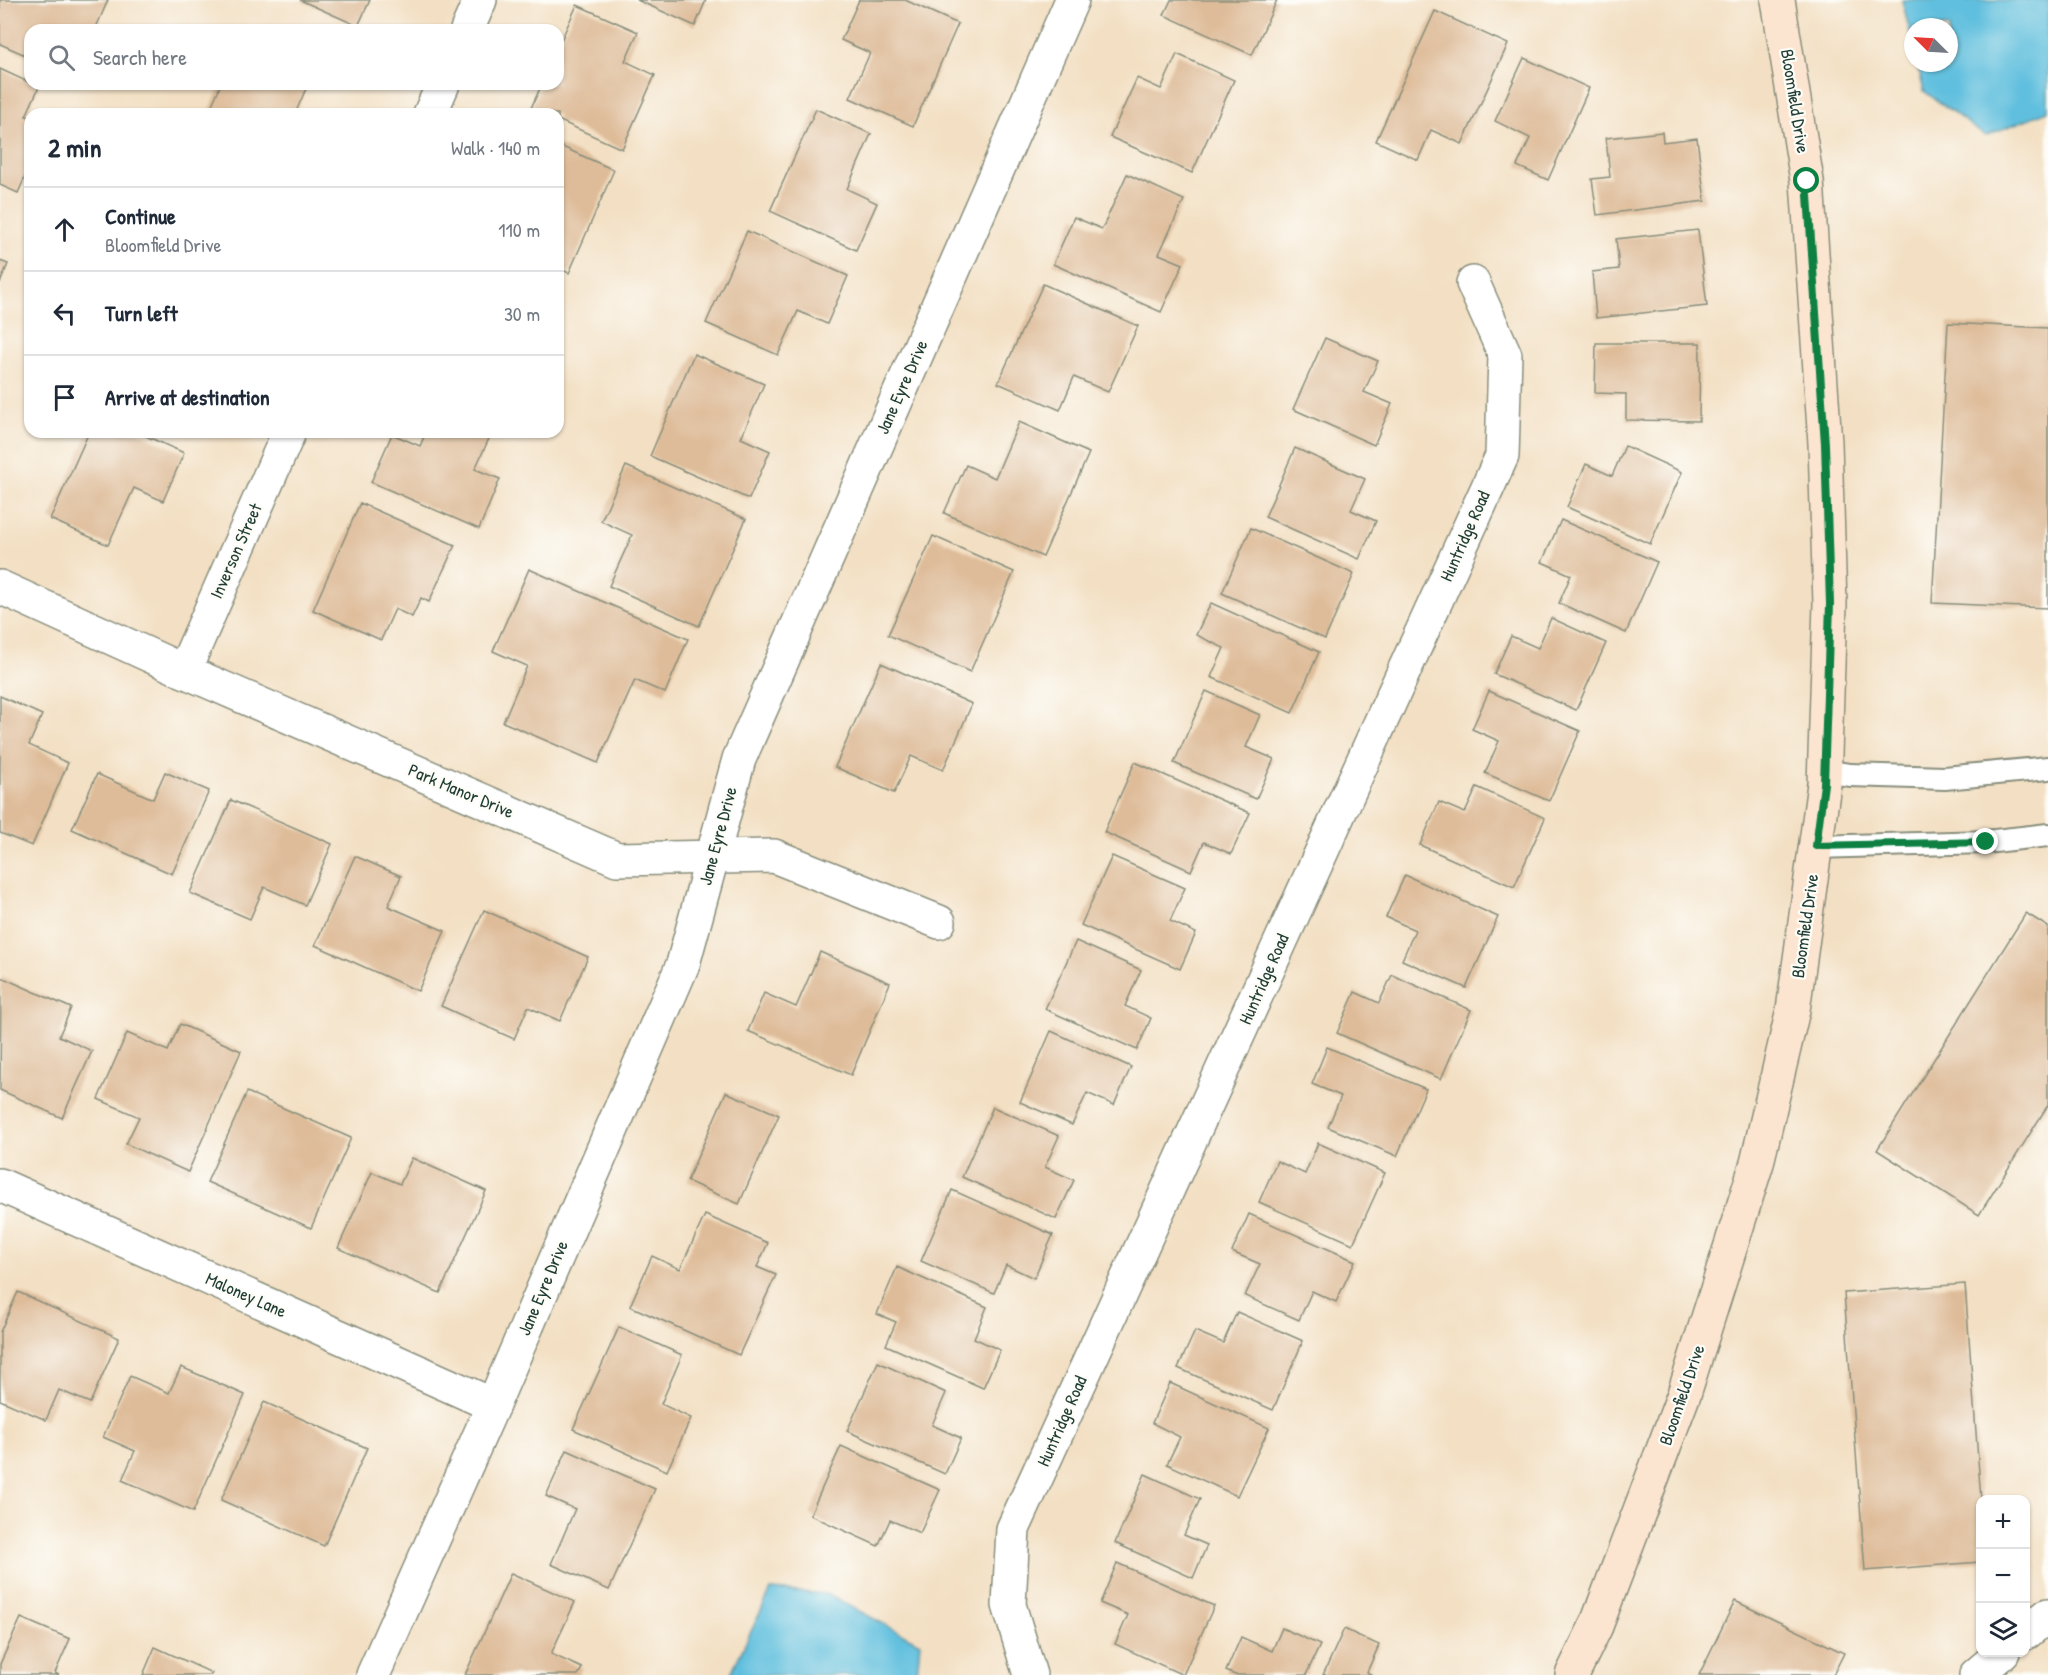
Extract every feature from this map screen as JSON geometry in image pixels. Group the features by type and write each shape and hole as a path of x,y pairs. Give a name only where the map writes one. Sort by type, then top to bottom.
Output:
{"street":[{"path":"470,24 480,0"},
{"name":"Jane Eyre Drive","path":"372,1675 683,964 738,759 1072,0"},
{"name":"Bloomfield Drive","path":"1572,1675 1596,1626 1684,1394 1757,1163 1793,1010 1816,846 1824,771 1830,604 1825,444 1807,181 1778,0"},
{"path":"433,108 440,90"},
{"name":"Huntridge Road","path":"1030,1675 1009,1605 1013,1529 1502,456 1505,355 1473,283"},
{"name":"Inverson Street","path":"184,671 286,438"},
{"name":"Park Manor Drive","path":"0,587 184,671 616,859 774,856 939,922"},
{"name":"Maloney Lane","path":"0,1185 492,1405"},
{"path":"2030,1629 2048,1615"},
{"path":"1976,1675 1998,1657"}],"lane":[{"path":"1824,771 1850,775 1945,778 2048,768"},
{"path":"1816,846 1986,842 2048,835"}],"water":[{"path":"1902,0 2048,0 2048,111 1985,136 1924,91 1919,72 1958,72 1958,18 1906,18"},
{"path":"771,1590 827,1594 920,1643 917,1675 730,1675"}],"building":[{"path":"0,0 108,0 98,24 24,24 24,54 0,44"},
{"path":"300,0 370,0 359,24 354,24"},
{"path":"637,0 706,0 695,26"},
{"path":"859,0 905,0 958,24 913,126 850,98 870,53 841,40"},
{"path":"1171,0 1277,0 1252,55 1164,15"},
{"path":"577,5 638,32 625,61 655,75 622,149 564,123 564,108 531,108 539,90 564,90 564,34"},
{"path":"1435,11 1508,44 1462,144 1431,130 1418,160 1376,141"},
{"path":"1177,54 1234,80 1192,173 1110,137 1137,78 1161,89"},
{"path":"1524,58 1589,88 1548,180 1517,166 1530,138 1495,121"},
{"path":"0,69 24,80 24,90 38,90 30,108 24,108 24,180 18,193 0,185"},
{"path":"218,90 305,90 298,108 211,108"},
{"path":"816,109 871,134 847,189 877,203 856,250 770,211"},
{"path":"1662,132 1663,142 1697,138 1705,201 1597,215 1592,179 1610,177 1606,138"},
{"path":"564,148 614,170 569,273 564,271"},
{"path":"1127,174 1184,200 1159,254 1183,264 1161,312 1053,264 1074,217 1102,229"},
{"path":"1698,230 1707,306 1596,318 1592,272 1619,269 1616,239"},
{"path":"747,231 848,276 827,324 798,311 778,355 706,323"},
{"path":"0,261 8,264 0,283"},
{"path":"1043,284 1138,326 1108,392 1074,377 1060,410 998,383"},
{"path":"1948,323 2048,328 2048,608 1932,603"},
{"path":"1325,338 1378,361 1364,392 1392,404 1374,445 1293,409"},
{"path":"1596,343 1700,343 1699,421 1626,420 1626,394 1595,393"},
{"path":"694,354 764,384 741,438 770,451 749,499 650,456"},
{"path":"1019,422 1089,453 1043,557 944,513 966,465 995,478"},
{"path":"86,438 150,438 184,453 163,501 134,488 108,545 50,519"},
{"path":"390,438 401,438 420,446 423,438 489,438 475,469 500,479 479,529 371,482"},
{"path":"1625,446 1682,472 1650,544 1567,507 1586,464 1612,476"},
{"path":"1295,448 1365,479 1351,510 1376,521 1359,559 1265,517"},
{"path":"626,466 746,519 699,626 609,586 632,535 601,521"},
{"path":"360,503 455,545 429,602 421,598 412,617 395,609 381,640 313,610"},
{"path":"1561,520 1657,562 1626,633 1559,603 1571,575 1542,562"},
{"path":"1251,528 1354,574 1325,639 1222,593"},
{"path":"933,536 1014,572 970,672 888,635"},
{"path":"529,569 688,639 665,693 635,680 598,763 503,722 527,666 493,651"},
{"path":"1211,603 1319,652 1292,713 1211,677 1224,648 1196,635"},
{"path":"1551,618 1606,643 1576,710 1494,674 1511,636 1538,648"},
{"path":"881,663 972,704 943,770 911,756 894,793 835,767"},
{"path":"1206,691 1260,715 1246,747 1274,759 1256,799 1174,763"},
{"path":"1489,691 1580,731 1549,801 1485,773 1499,741 1472,729"},
{"path":"0,696 42,715 29,745 68,763 32,846 0,833"},
{"path":"1135,762 1250,813 1231,854 1204,842 1191,871 1104,832"},
{"path":"165,772 209,791 172,874 72,829 97,774 153,799"},
{"path":"1477,787 1545,818 1514,887 1420,845 1439,802 1465,813"},
{"path":"231,800 332,844 305,905 264,887 250,919 190,893"},
{"path":"355,856 401,876 388,906 445,931 418,991 315,945"},
{"path":"1112,856 1185,888 1170,921 1196,933 1180,969 1081,925"},
{"path":"1405,875 1498,917 1466,988 1402,960 1415,930 1386,917"},
{"path":"484,910 588,957 560,1021 528,1007 514,1039 441,1006"},
{"path":"2026,913 2048,927 2048,1105 1979,1215 1877,1150"},
{"path":"1076,941 1141,970 1125,1006 1151,1018 1137,1050 1045,1009"},
{"path":"820,952 890,983 851,1075 748,1031 764,993 796,1007"},
{"path":"1392,975 1471,1010 1441,1079 1337,1033 1355,992 1379,1003"},
{"path":"1,977 71,1008 59,1036 92,1051 62,1118 0,1090"},
{"path":"180,1024 241,1051 188,1172 126,1144 139,1117 98,1099 127,1033 168,1051"},
{"path":"1051,1031 1131,1067 1114,1105 1087,1093 1072,1125 1020,1102"},
{"path":"1327,1047 1426,1089 1397,1156 1328,1127 1341,1096 1312,1084"},
{"path":"247,1092 351,1138 311,1228 207,1182"},
{"path":"726,1092 779,1115 739,1204 687,1181"},
{"path":"993,1107 1059,1136 1045,1167 1074,1180 1056,1219 962,1177"},
{"path":"1318,1143 1385,1173 1353,1244 1259,1202 1277,1161 1305,1174"},
{"path":"412,1158 486,1191 440,1293 338,1248 372,1172 400,1184"},
{"path":"952,1190 1053,1235 1034,1278 1006,1265 994,1293 921,1261"},
{"path":"1249,1214 1355,1261 1336,1302 1312,1291 1299,1320 1245,1296 1260,1264 1232,1252"},
{"path":"705,1215 768,1243 757,1267 776,1275 739,1355 630,1306 652,1256 680,1269"},
{"path":"897,1267 987,1307 974,1338 1000,1350 983,1388 886,1345 896,1322 877,1314"},
{"path":"1965,1284 1981,1495 1976,1495 1976,1562 1865,1571 1844,1293"},
{"path":"18,1292 119,1338 90,1403 59,1390 46,1420 0,1400 0,1332"},
{"path":"1237,1312 1303,1341 1273,1410 1178,1368 1195,1331 1223,1343"},
{"path":"619,1327 682,1355 661,1404 691,1418 667,1471 573,1429"},
{"path":"878,1362 946,1393 932,1425 961,1438 945,1474 847,1431"},
{"path":"181,1367 245,1395 193,1512 122,1480 135,1451 103,1437 130,1376 169,1393"},
{"path":"1170,1383 1269,1428 1237,1496 1167,1464 1180,1437 1152,1423"},
{"path":"264,1402 367,1448 324,1546 221,1500"},
{"path":"841,1446 940,1490 920,1533 890,1520 878,1546 810,1515"},
{"path":"567,1450 655,1489 609,1590 551,1564 575,1509 546,1496"},
{"path":"1145,1474 1200,1499 1184,1535 1207,1545 1193,1578 1115,1543"},
{"path":"1117,1563 1214,1606 1183,1675 1115,1644 1128,1615 1100,1603"},
{"path":"511,1573 575,1602 551,1654 582,1668 578,1675 465,1675"},
{"path":"1735,1601 1844,1653 1833,1675 1699,1675"},
{"path":"21,1618 70,1639 55,1673 59,1675 0,1675 0,1664"},
{"path":"1282,1628 1320,1645 1306,1675 1235,1675 1226,1671 1241,1637 1272,1651"},
{"path":"1344,1629 1379,1645 1367,1672 1372,1675 1323,1675"},
{"path":"155,1647 212,1673 211,1675 143,1675"}],"route":[{"path":"1807,181 1825,444 1830,604 1824,784 1816,846 1986,842"}]}
